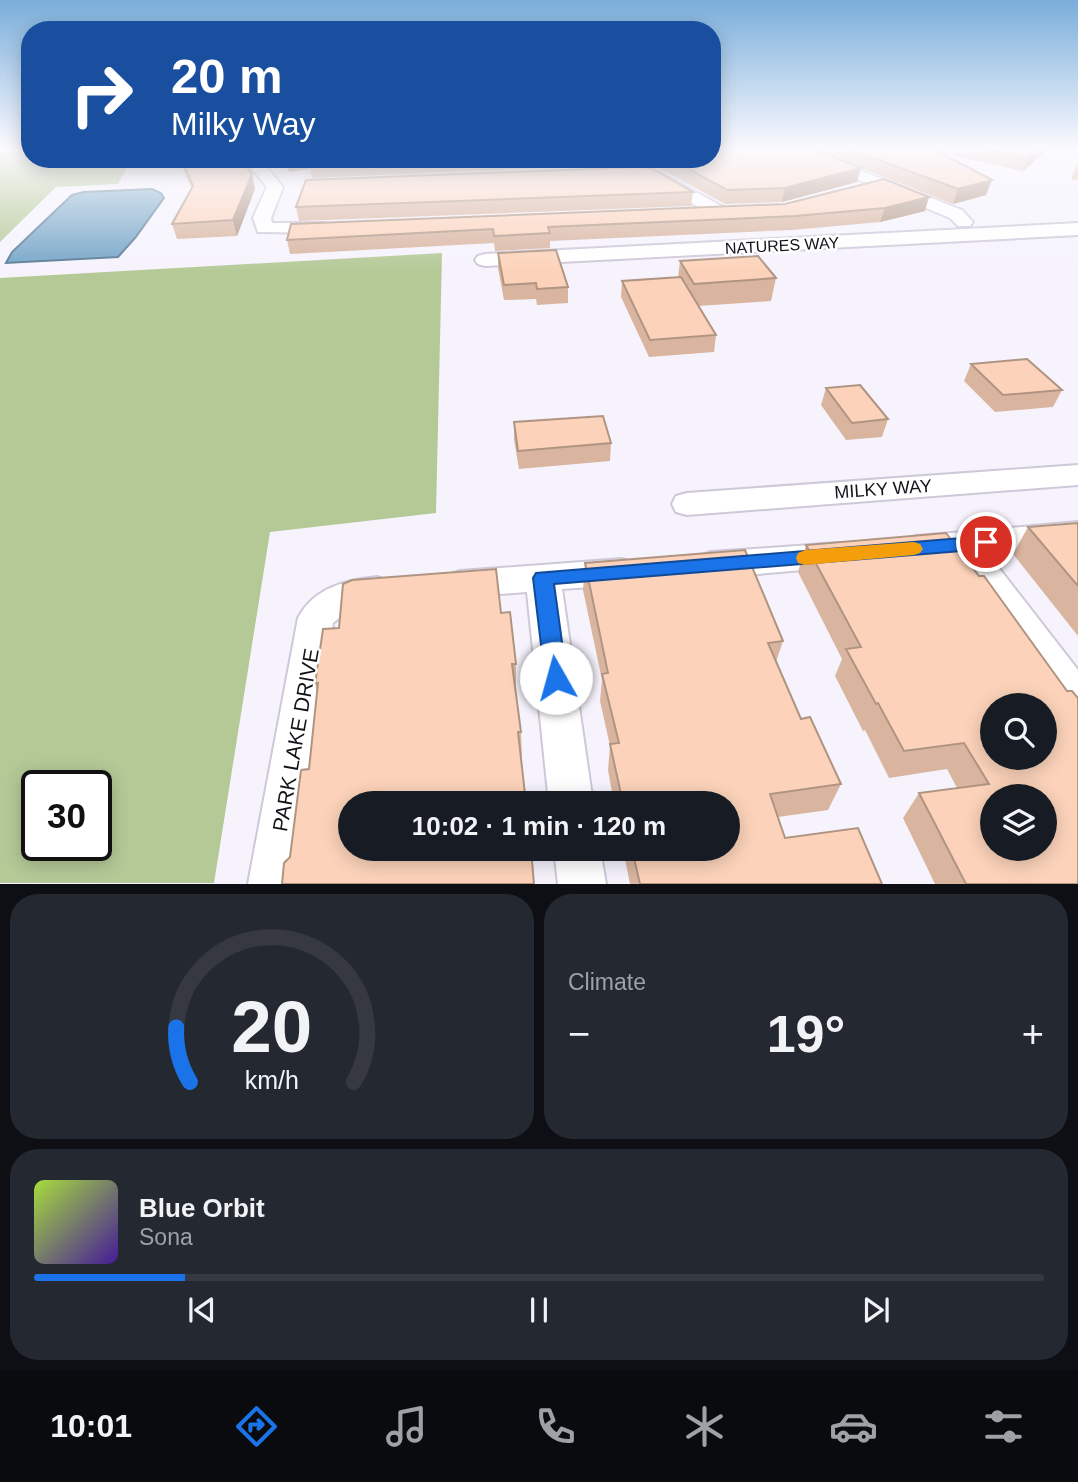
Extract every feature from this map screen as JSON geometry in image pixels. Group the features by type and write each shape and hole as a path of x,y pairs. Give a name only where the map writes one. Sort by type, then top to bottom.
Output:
{"street":[{"path":"281,189 262,218 265,228 337,229"},
{"path":"683,189 727,212 693,214"},
{"path":"853,192 863,189"},
{"path":"895,189 957,214 964,222"},
{"name":"NATURES WAY","path":"485,260 1078,229"},
{"name":"MILKY WAY","path":"687,504 1078,474"},
{"path":"570,791 543,578 1078,534"},
{"path":"962,544 1078,701"},
{"name":"PARK LAKE DRIVE","path":"272,884 316,618 331,601 356,592 543,578"},
{"path":"579,861 582,884"}],"green space":[{"path":"0,189 54,189 0,242"},
{"path":"442,253 436,513 270,532 214,883 0,883 0,278"}],"water":[{"path":"153,189 161,193 164,198 118,257 6,263 12,252 72,195 84,192"}],"building":[{"path":"191,189 246,189 233,220 172,224"},
{"path":"303,189 688,189 693,192 296,207"},
{"path":"843,189 910,189 929,197 885,208 795,216 548,227 550,233 494,236 493,229 287,240 291,224 785,204"},
{"path":"556,250 568,287 537,289 536,283 504,285 498,253"},
{"path":"758,256 776,278 694,284 680,261"},
{"path":"681,277 716,335 650,340 622,281"},
{"path":"1027,359 1062,390 1003,395 971,364"},
{"path":"860,385 888,419 852,423 826,388"},
{"path":"603,416 611,443 518,451 514,422"},
{"path":"1078,523 1078,586 1028,527"},
{"path":"946,533 979,576 984,576 1067,691 1072,691 1078,698 1078,884 966,884 919,793 980,785 980,861 1057,861 1057,784 989,784 980,770 1057,770 1057,693 980,693 980,769 964,743 904,751 846,649 861,647 806,545"},
{"path":"745,550 783,641 768,643 801,719 810,717 841,784 770,794 785,838 858,828 882,884 640,884 635,861 740,861 740,791 620,791 610,744 619,743 602,674 608,673 585,563"},
{"path":"496,569 501,613 510,612 516,664 512,664 521,732 518,732 525,791 338,791 338,861 532,861 534,884 282,884 284,863 290,857 301,770 309,769 318,683 315,684 323,629 339,628 343,584 352,580"}],"slow traffic":[{"path":"805,558 914,549"}],"route":[{"path":"556,678 543,578 986,542"}]}
